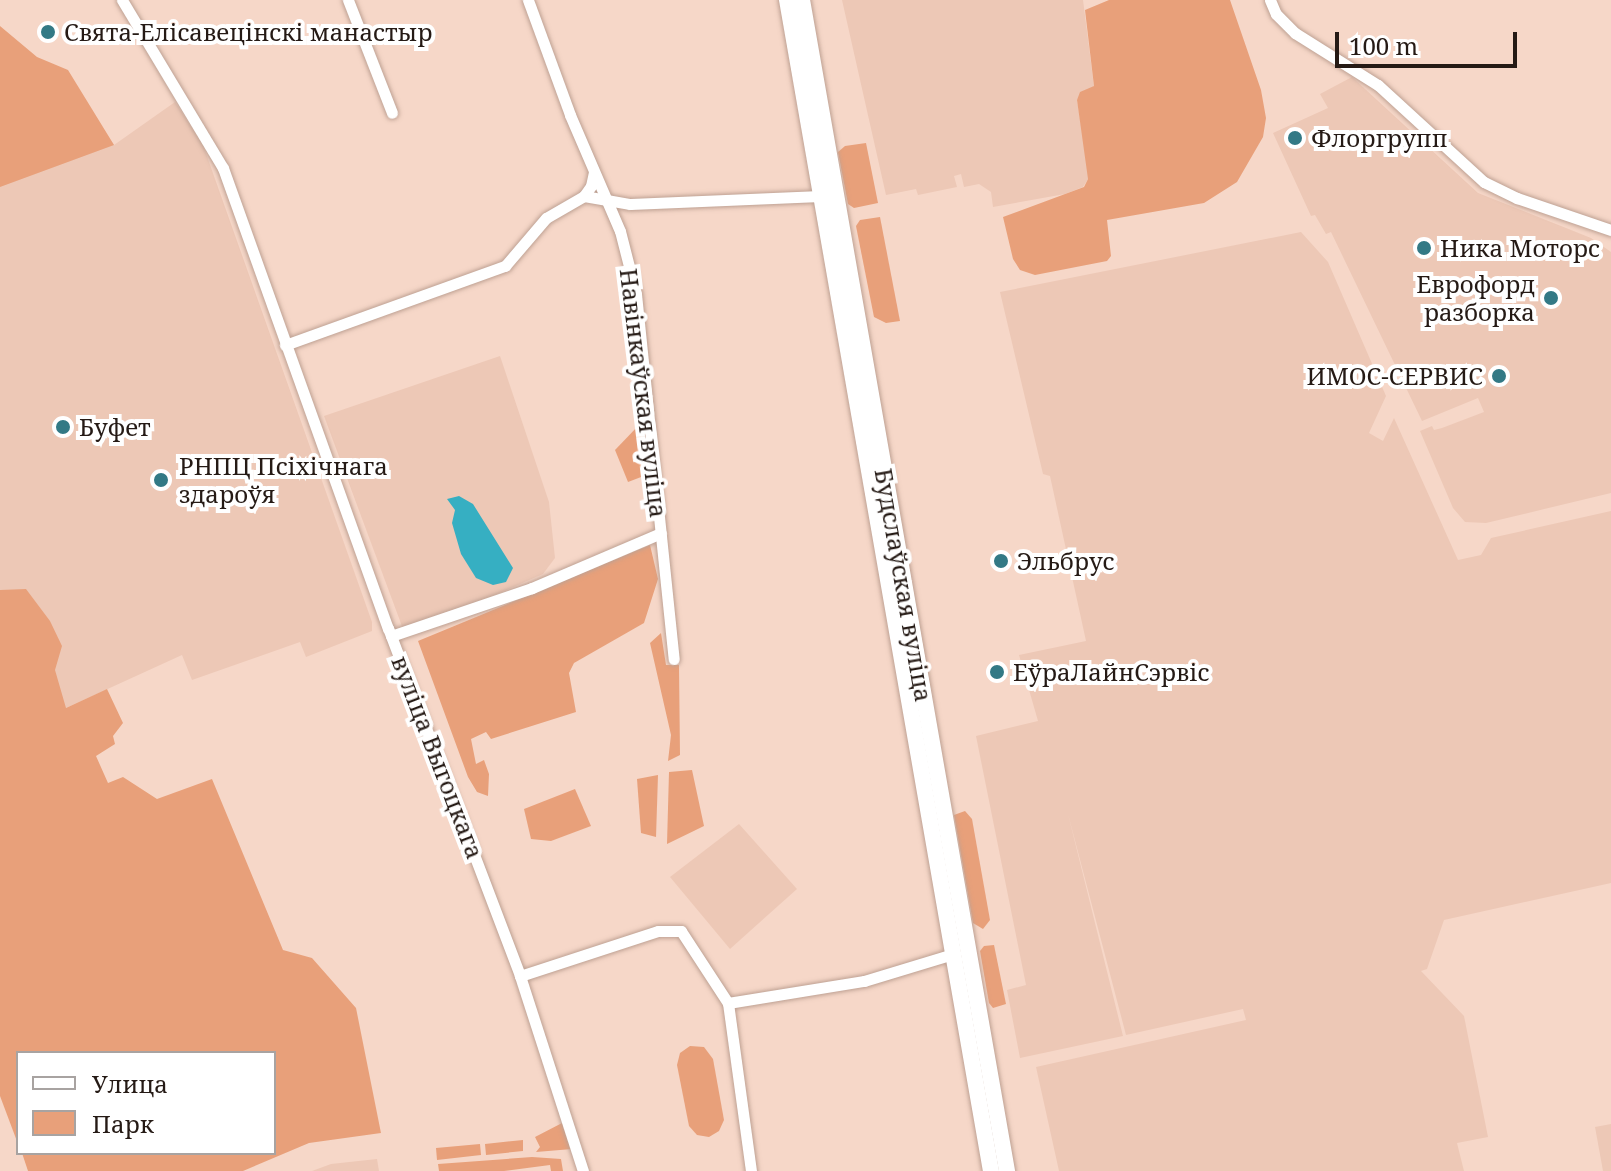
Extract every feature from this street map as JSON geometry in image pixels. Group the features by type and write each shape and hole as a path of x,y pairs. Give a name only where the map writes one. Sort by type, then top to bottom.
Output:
{"main road":[{"name":"Будслаўская вуліца","path":"787,0 991,1171"},
{"name":"Будслаўская вуліца","path":"802,0 1007,1171"}],"street":[{"name":"вуліца Выгоцкага","path":"122,0 223,168 391,636 520,976 583,1171"},
{"path":"348,0 392,113"},
{"name":"Навінкаўская вуліца","path":"528,0 620,231 636,294 674,659"},
{"path":"1270,0 1276,14 1295,33 1378,85 1484,182 1517,198 1611,230"},
{"path":"285,345 505,266 546,218 584,196 591,186 594,172"},
{"path":"584,196 630,204 821,196"},
{"path":"620,231 621,213 630,204"},
{"path":"391,636 532,588 661,533"},
{"path":"520,976 671,928 681,931 728,1003 751,1171"},
{"path":"728,1003 864,981 953,954"}],"shaded area":[{"path":"842,0 1083,0 1094,86 1077,100 1088,167 1088,179 1083,187 1065,194 993,207 991,192 979,184 964,187 961,174 954,176 957,187 918,195 916,189 886,195"},
{"name":"РНПЦ Псіхічнага здароўя","path":"0,30 75,86 114,145 175,102 203,145 372,622 372,631 306,657 300,642 192,680 182,655 66,708 0,696"},
{"path":"1352,77 1478,193 1591,238 1611,252 1611,493 1486,523 1465,522 1453,508 1420,431 1432,426 1434,430 1442,428 1484,412 1478,398 1422,421 1331,232 1326,234 1315,215 1311,216 1273,133 1328,108 1320,94"},
{"path":"1301,232 1328,262 1386,396 1369,433 1383,441 1394,418 1458,560 1481,555 1491,538 1611,511 1611,883 1444,920 1427,969 1421,971 1464,1016 1488,1137 1457,1143 1464,1171 1059,1171 1036,1067 1246,1020 1243,1009 1126,1035 1068,814 1123,1036 1020,1058 1007,990 1026,985 976,736 1038,721 1019,655 1086,641 1050,476 1043,474 1000,292"},
{"path":"500,356 549,502 555,558 543,574 403,629 324,416"},
{"path":"739,824 797,889 730,949 670,877"},
{"path":"1611,1124 1611,1171 1603,1171 1595,1127"},
{"path":"377,1159 379,1171 312,1171 331,1164"}],"green space":[{"path":"1109,0 1230,0 1261,90 1266,118 1263,137 1237,182 1204,203 1107,220 1111,256 1107,261 1035,275 1020,270 1013,259 1003,217 1084,187 1088,179 1077,100 1080,92 1094,86 1085,10"},
{"path":"0,26 37,57 68,70 114,145 0,187"},
{"path":"866,143 878,203 854,208 848,204 838,152 845,146"},
{"path":"880,217 900,321 886,323 874,317 856,226 860,220"},
{"path":"639,425 649,474 628,482 615,450"},
{"path":"650,545 658,579 644,623 574,663 569,673 576,712 491,739 486,732 471,739 476,764 484,760 489,774 488,796 477,792 468,777 418,641"},
{"path":"26,589 50,621 62,646 55,670 66,708 107,689 123,723 113,736 115,744 96,756 108,783 123,777 157,799 212,779 283,950 312,958 356,1008 381,1133 309,1143 243,1171 28,1171 23,1155 276,1155 276,1051 16,1051 16,1139 0,1096 0,590"},
{"path":"661,633 666,665 679,665 680,755 668,761 671,735 650,643"},
{"path":"692,770 704,826 667,844 669,772"},
{"path":"658,775 656,837 641,833 637,779"},
{"path":"575,789 591,826 551,841 531,839 524,809"},
{"path":"965,811 972,819 990,920 983,929 973,923 954,815"},
{"path":"994,945 1006,1004 993,1008 989,1003 980,951 984,946"},
{"path":"690,1046 704,1047 713,1059 724,1120 719,1131 709,1137 697,1135 689,1126 677,1065 680,1053"},
{"path":"564,1122 572,1149 536,1152 540,1147 535,1137"},
{"path":"523,1140 523,1151 486,1155 485,1144"},
{"path":"480,1144 481,1155 437,1160 436,1148"},
{"path":"532,1157 561,1159 563,1171 551,1171 550,1165 504,1171 439,1171 438,1164"}],"water":[{"path":"459,496 473,504 513,568 506,582 493,585 476,578 461,554 452,523 455,510 447,499"}],"place":[{"name":"Свята-Елісавецінскі манастыр","path":"48,32"},
{"name":"Флоргрупп","path":"1295,138"},
{"name":"Ника Моторс","path":"1424,248"},
{"name":"Еврофорд разборка","path":"1551,298"},
{"name":"ИМОС-СЕРВИС","path":"1499,376"},
{"name":"Буфет","path":"63,427"},
{"name":"РНПЦ Псіхічнага здароўя","path":"161,480"},
{"name":"Эльбрус","path":"1001,561"},
{"name":"ЕўраЛайнСэрвіс","path":"997,672"}]}
